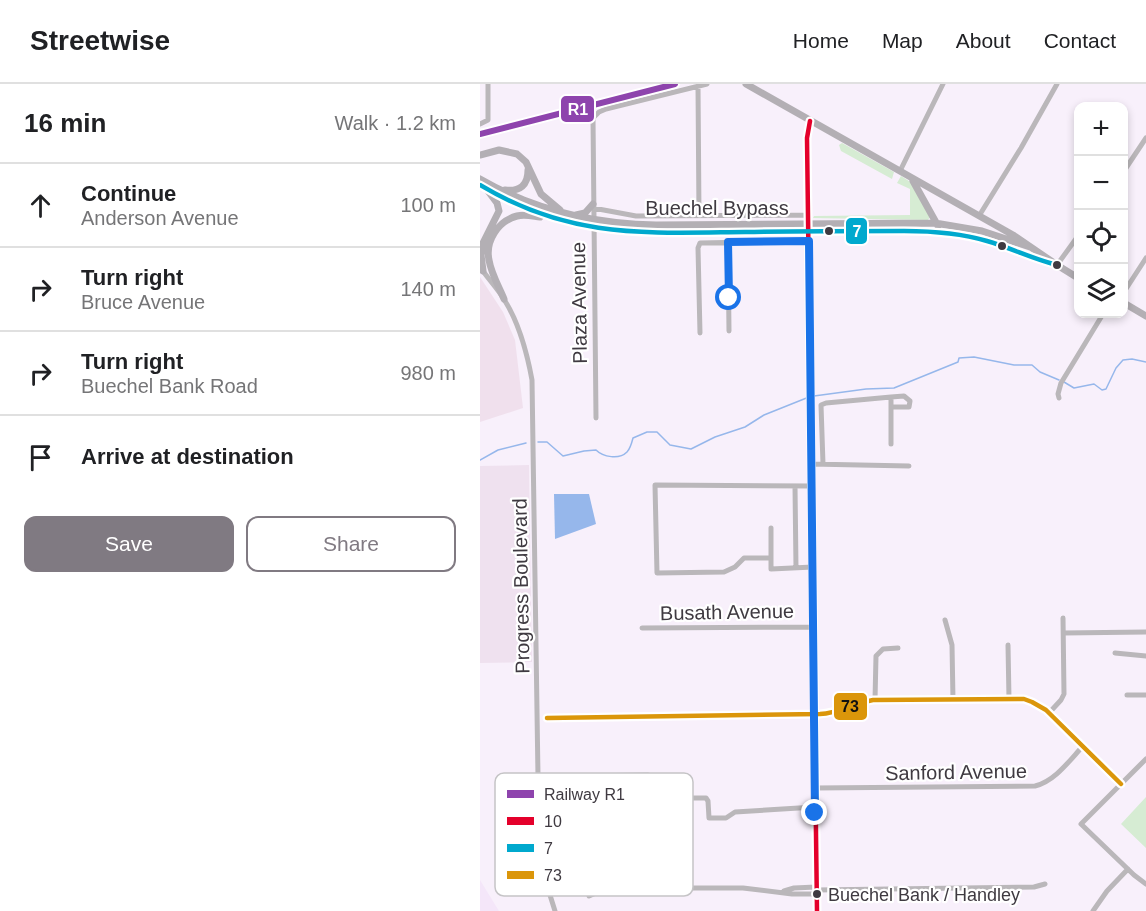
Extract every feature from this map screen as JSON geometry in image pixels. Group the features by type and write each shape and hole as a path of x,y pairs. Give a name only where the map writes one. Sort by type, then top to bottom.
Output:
{"main road":[{"path":"746,84 1013,234 1074,276"},
{"path":"480,155 495,150 512,151 524,159 541,194 569,214 585,213 593,206"},
{"path":"487,187 509,191 520,188 528,178 528,167"},
{"path":"912,178 935,224 943,232"},
{"name":"Buechel Bypass","path":"480,179 487,187 551,218 593,228 641,233 915,227 935,224 1030,247"},
{"path":"481,269 483,243 499,211 487,187"},
{"name":"Buechel Bypass","path":"487,187 532,204 569,214 649,225 809,228 859,223 971,233"},
{"path":"504,299 490,268 488,257 492,237 501,225 517,216 551,218"},
{"path":"979,216 971,233 1037,260 1057,265"},
{"path":"1037,260 1040,252"},
{"path":"1128,305 1146,316"}],"street":[{"path":"482,123 488,120 488,84"},
{"path":"699,216 698,86 707,84"},
{"path":"900,171 944,84"},
{"path":"979,216 1057,84"},
{"name":"Plaza Avenue","path":"596,418 592,122 594,116 606,110 698,86"},
{"path":"810,121 807,138 817,911"},
{"path":"1128,165 1146,138"},
{"path":"593,206 636,216 808,215"},
{"path":"700,333 699,245 702,242 809,241"},
{"path":"728,242 729,331"},
{"path":"1057,265 1074,242"},
{"path":"1128,286 1146,258"},
{"name":"Progress Boulevard","path":"481,269 504,299 525,346 532,391 537,773"},
{"path":"1059,398 1058,394 1065,375 1101,318"},
{"path":"823,464 822,405 904,396 910,401 909,407 891,407"},
{"path":"891,397 891,444"},
{"path":"811,464 909,466"},
{"path":"771,558 744,558 735,567 724,572 657,573 655,485 812,486"},
{"path":"795,486 796,568"},
{"path":"771,528 771,570 813,567"},
{"path":"1049,713 1064,694 1063,618"},
{"path":"945,620 952,645 953,700"},
{"name":"Busath Avenue","path":"642,628 813,627"},
{"path":"1064,633 1146,632"},
{"path":"1008,645 1009,699"},
{"path":"875,700 876,656 883,649 898,648"},
{"path":"1115,653 1146,656"},
{"path":"1128,695 1146,694"},
{"path":"547,718 814,714 834,713 858,703 875,700 1009,699 1032,702 1049,713 1121,784"},
{"name":"Sanford Avenue","path":"815,788 1035,786 1053,777 1083,746"},
{"path":"1146,759 1081,824 1146,884"},
{"path":"693,798 706,798 709,818 726,818 735,812 815,807"},
{"path":"1093,911 1107,891 1128,869"},
{"path":"693,889 743,888 779,892 1034,887 1045,884"},
{"name":"Progress Boulevard","path":"549,896 555,911"}],"shaded area":[{"path":"480,277 503,312 515,340 523,408 480,422"},
{"path":"529,465 532,662 480,663 480,466"},
{"path":"480,880 499,911 480,911"}],"green space":[{"path":"842,143 894,172 892,179 841,151 839,145"},
{"path":"901,176 912,183 930,217 928,220 813,218 814,216 910,215 910,189 897,183"},
{"path":"1146,797 1146,848 1121,824"}],"water":[{"path":"554,494 589,494 596,524 555,539"}],"waterway":[{"path":"814,396 894,388 958,362 959,358 974,357 1014,365 1032,365 1040,372 1059,380"},
{"path":"1064,382 1074,388 1094,384 1102,390 1106,389 1116,368 1123,360 1146,362"},
{"path":"538,442 547,442 563,456 596,450 607,456 616,457 627,452 633,438 647,432 657,432 670,445 691,449 809,397"},
{"path":"480,460 498,450 526,443"}],"rail line":[{"name":"R1","path":"480,134 675,84"}],"transit line":[{"name":"10","path":"810,121 807,138 817,911"},
{"name":"7","path":"480,185 513,203 545,215 577,224 609,229 674,233 935,232 987,241 1057,265"},
{"name":"73","path":"547,718 820,714 873,700 1024,699 1046,710 1121,784"}],"place":[{"name":"Buechel Bank / Handley","path":"817,894"}],"route":[{"path":"729,298 728,242 809,241 815,813"}]}
